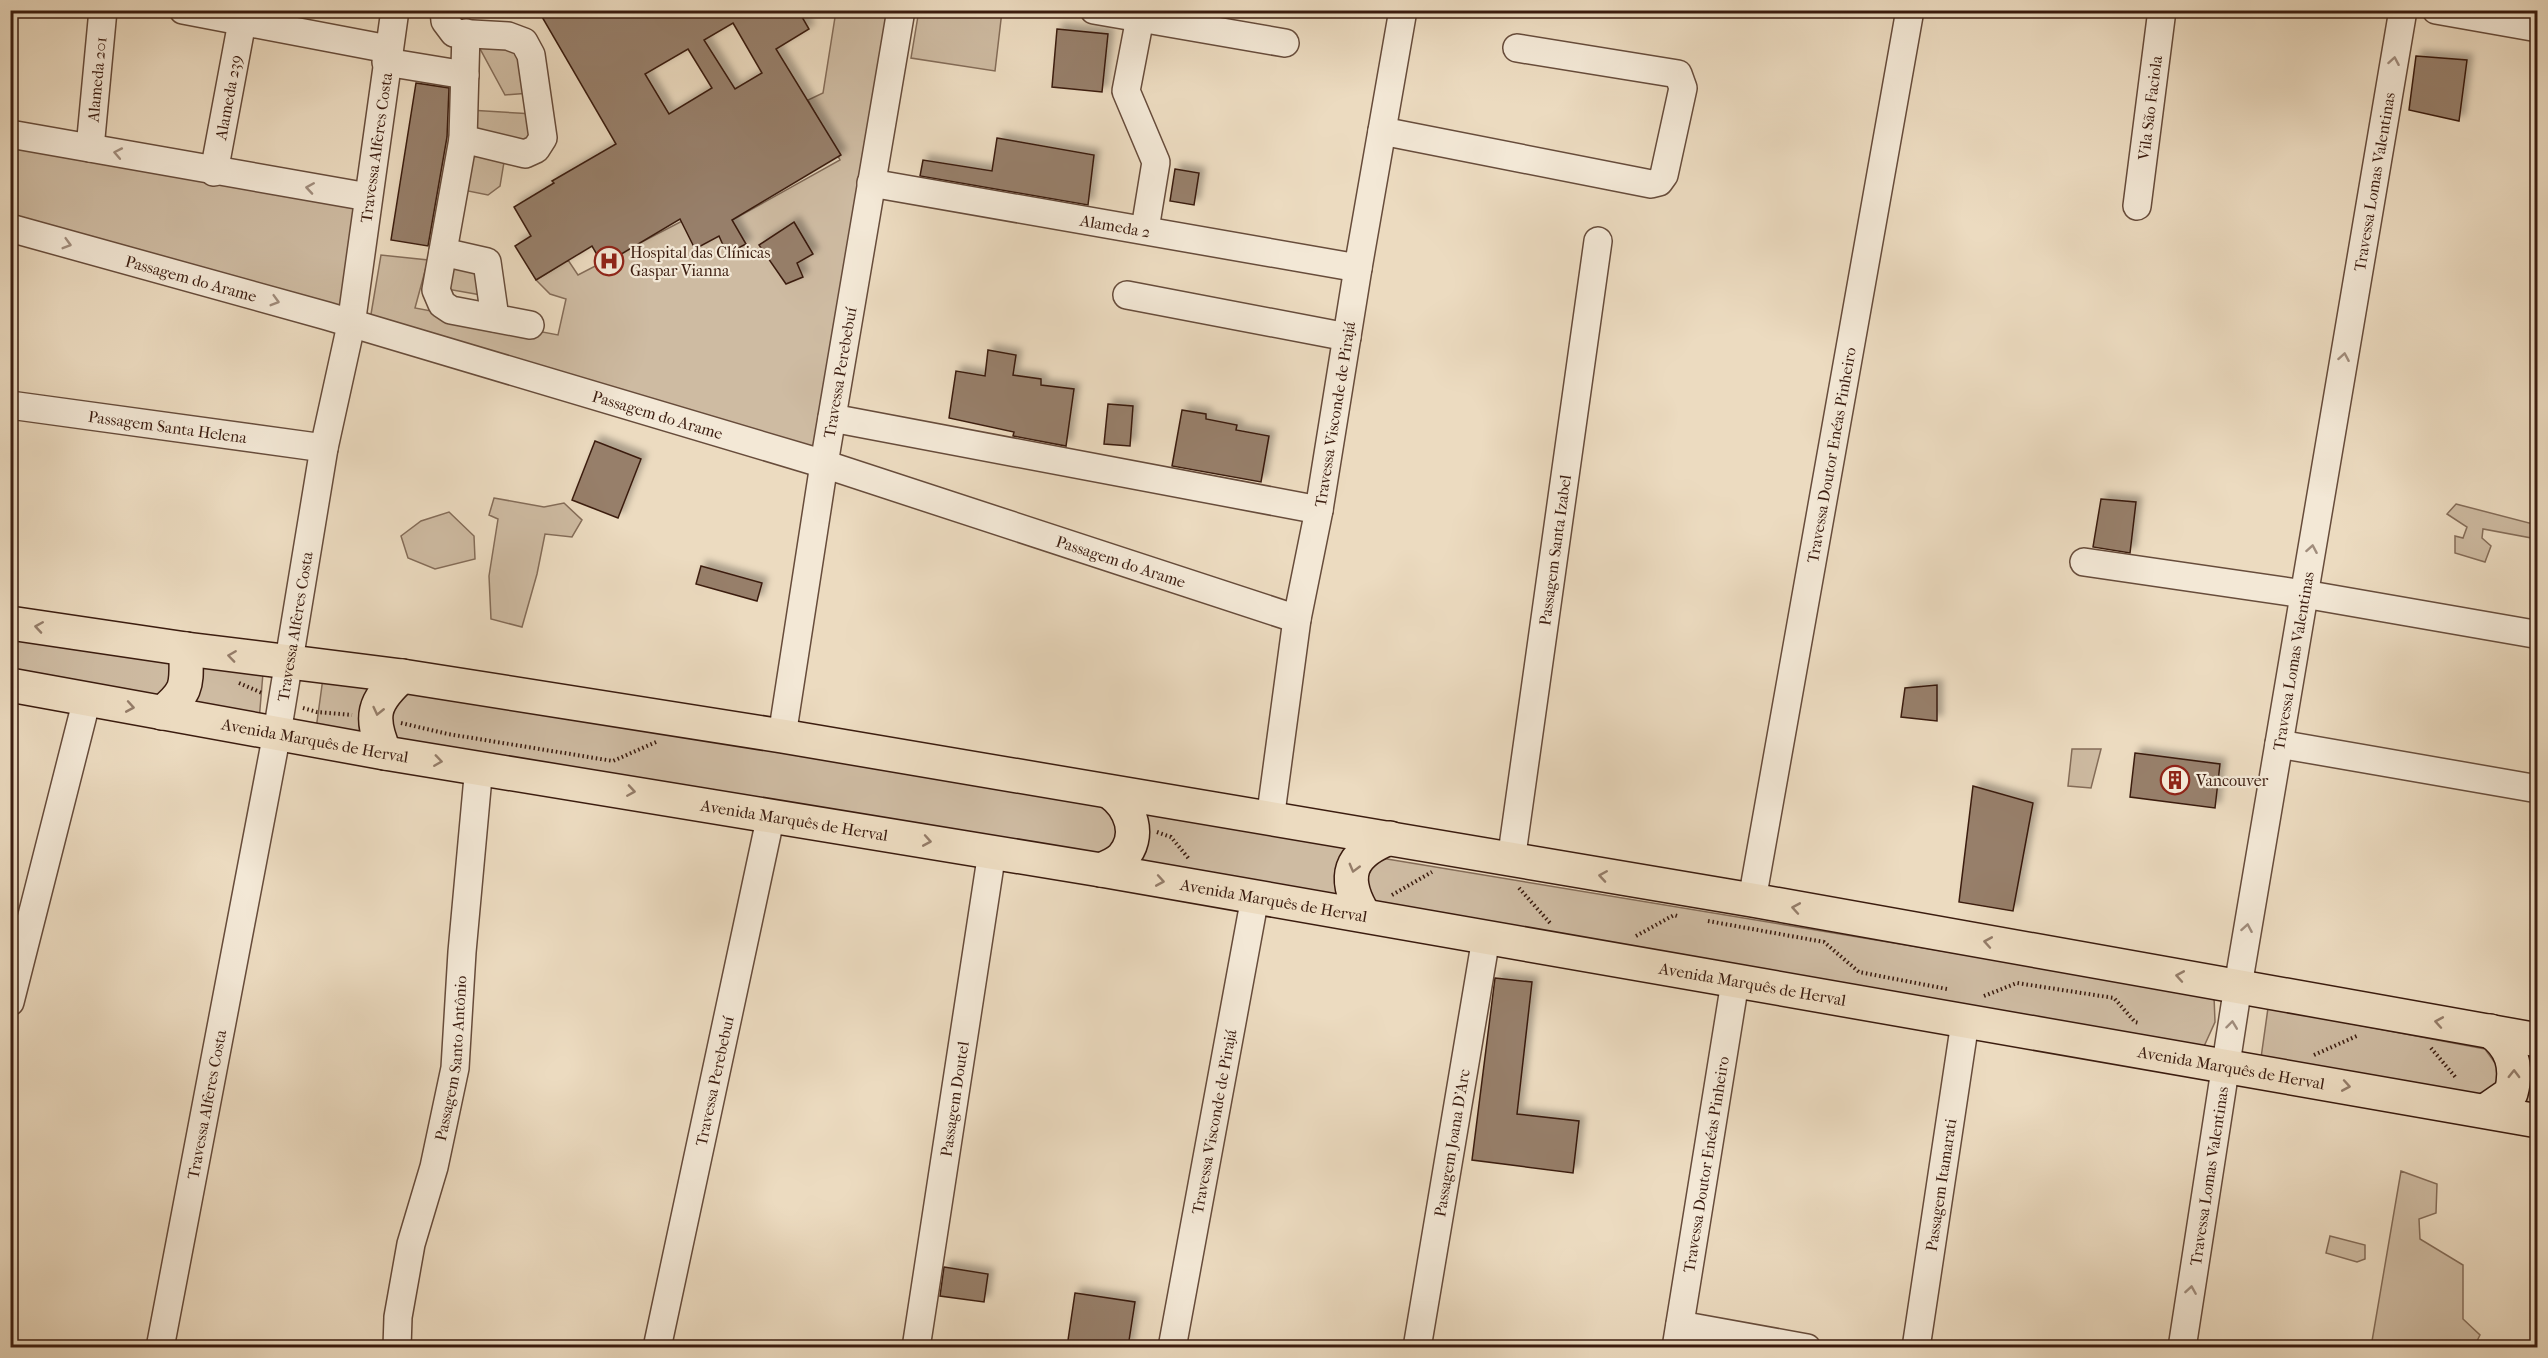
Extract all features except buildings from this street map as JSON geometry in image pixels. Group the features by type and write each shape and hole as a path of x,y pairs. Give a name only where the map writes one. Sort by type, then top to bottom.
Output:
{"main road":[{"path":"10,622 186,650 402,676 782,736 1270,820 1390,838 1510,874 1752,900 2538,1040"},
{"path":"162,713 181,697 186,685 186,650"},
{"path":"385,753 375,717 382,693 402,676"},
{"name":"Avenida Marquês de Herval","path":"10,685 385,753 771,814 1255,897 1376,906 1486,938 1735,982 1970,1008 2226,1065 2538,1121"},
{"path":"1101,870 1121,859 1130,843 1132,822 1125,805 1110,792"},
{"path":"1376,906 1355,897 1352,870 1358,857 1370,846 1390,838"},
{"path":"2485,1111 2511,1093 2515,1079 2511,1053 2490,1031"}],"street":[{"name":"Alameda 201","path":"90,148 103,10"},
{"path":"183,10 465,75"},
{"name":"Travessa Alferes Costa","path":"160,1347 290,663 324,448 351,325 395,10"},
{"path":"444,10 446,21 454,33 508,36 524,42 531,55 543,138 536,149 525,154 463,139"},
{"name":"Travessa Perebebuí","path":"782,736 824,464 901,10"},
{"path":"1094,10 1286,43"},
{"name":"Travessa Visconde de Pirajá","path":"1270,820 1297,619 1319,510 1403,10"},
{"name":"Travessa Doutor Enéas Pinheiro","path":"1752,900 1910,10"},
{"name":"Vila São Faciola","path":"2137,206 2162,10"},
{"name":"Travessa Lomas Valentinas","path":"2182,1347 2238,986 2403,10"},
{"path":"2436,10 2538,28"},
{"path":"1140,18 1126,91 1156,162 1145,229"},
{"name":"Alameda 239","path":"214,172 242,22"},
{"path":"466,33 463,139 436,290 442,304 451,310 530,325"},
{"path":"1382,131 1652,184 1659,182 1664,175 1683,88 1678,74 1516,48"},
{"path":"10,134 214,172 368,197"},
{"name":"Alameda 2","path":"871,183 1358,268"},
{"name":"Passagem do Arame","path":"10,228 327,316 824,464 1297,619"},
{"name":"Passagem Santa Izabel","path":"1510,874 1598,241"},
{"path":"443,252 487,262 495,318"},
{"path":"1127,295 1347,338"},
{"name":"Passagem Santa Helena","path":"10,405 324,448"},
{"path":"832,418 1319,510"},
{"path":"2085,562 2304,594 2534,634"},
{"path":"10,1002 87,699"},
{"path":"2279,744 2538,789"},
{"name":"Passagem Santo Antônio","path":"397,1347 398,1317 411,1244 435,1167 455,1068 462,952 478,766"},
{"name":"Travessa Perebebuí","path":"657,1347 771,814"},
{"name":"Passagem Doutel","path":"916,1347 992,852"},
{"name":"Travessa Visconde de Pirajá","path":"1172,1347 1255,897"},
{"name":"Passagem Joana D'Arc","path":"1417,1347 1486,938"},
{"name":"Travessa Doutor Enéas Pinheiro","path":"1678,1336 1735,982"},
{"name":"Passagem Itamarati","path":"1916,1347 1970,1008"},
{"path":"1678,1336 1807,1347"}],"path":[{"path":"232,681 282,701 318,712 375,717 448,734 613,761 657,742"},
{"path":"1132,822 1171,837 1192,863"},
{"path":"1376,906 1432,872 1443,874"},
{"path":"1510,874 1520,889 1557,931"},
{"path":"1630,940 1674,915 1685,917"},
{"path":"1697,920 1824,942 1859,972 1952,990"},
{"path":"1970,1008 2017,983 2114,998 2135,1022 2145,1024"},
{"path":"2313,1055 2362,1034"},
{"path":"2420,1045 2431,1048 2455,1078 2466,1081"}],"shaded area":[{"path":"919,10 1002,11 995,71 911,58"},
{"path":"836,11 892,11 820,458 369,326 381,255 428,260 415,308 558,335 566,299 550,294 536,280 568,260 578,275 715,204 727,223 840,160 808,100 823,93"},
{"path":"502,42 522,53 530,93 505,95 478,45"},
{"path":"469,110 534,114 531,147 469,132"},
{"path":"10,134 368,197 351,325 11,228"},
{"path":"467,151 504,162 500,186 488,195 458,189"},
{"path":"447,264 484,267 487,296 441,288"},
{"path":"494,498 544,507 564,503 582,520 572,537 545,534 537,574 522,627 491,619 489,576 498,519 489,515"},
{"path":"2456,504 2537,525 2537,539 2483,529 2482,538 2491,546 2485,562 2455,553 2455,536 2463,538 2467,527 2447,514"},
{"path":"449,512 474,536 475,559 435,569 408,558 401,536 421,521"},
{"path":"10,630 180,658 160,708 11,679"},
{"path":"189,661 263,673 259,721 175,709"},
{"path":"323,678 385,683 377,744 316,729"},
{"path":"408,685 1112,801 1122,814 1110,860 390,740 385,708"},
{"path":"2072,749 2101,749 2091,788 2068,786"},
{"path":"1138,807 1361,848 1349,897 1122,866"},
{"path":"1375,857 2214,996 2215,1022 2201,1053 1378,910 1361,872"},
{"path":"2268,1008 2485,1049 2498,1067 2501,1080 2486,1099 2260,1065"},
{"path":"2523,1059 2537,1062 2537,1112 2513,1107"},
{"path":"2401,1171 2437,1184 2436,1213 2419,1219 2420,1239 2463,1265 2463,1319 2480,1335 2474,1347 2371,1347"},
{"path":"2330,1236 2365,1245 2365,1259 2357,1262 2326,1253"}],"place":[{"name":"Hospital das Clínicas Gaspar Vianna","path":"609,261"},
{"name":"Vancouver","path":"2175,780"}]}
